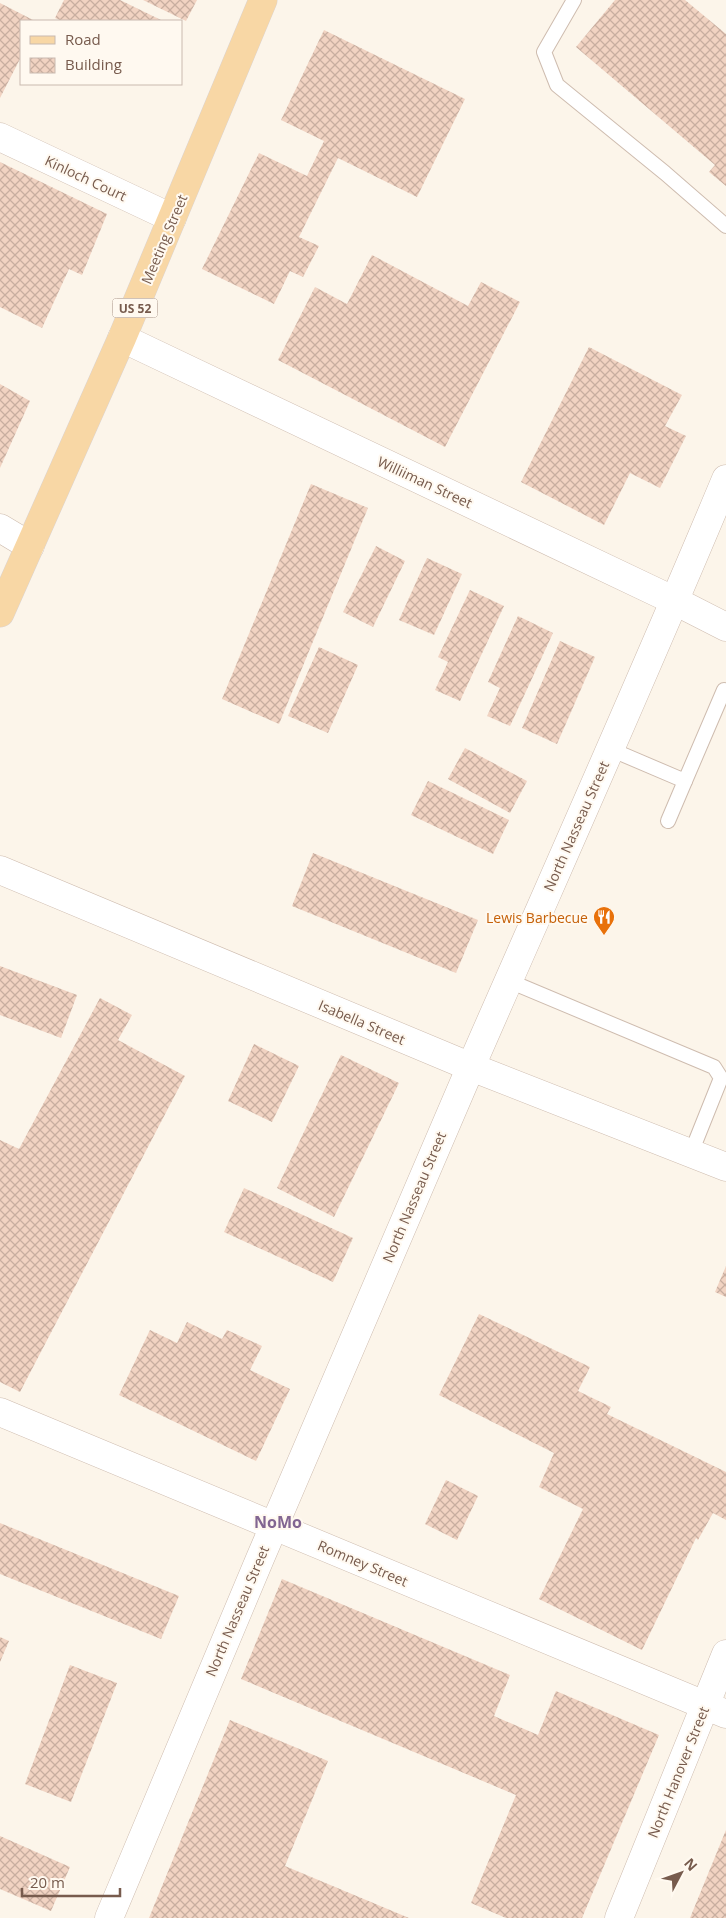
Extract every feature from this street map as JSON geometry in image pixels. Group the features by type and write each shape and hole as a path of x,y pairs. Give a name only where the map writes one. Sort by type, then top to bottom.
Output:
{"main road":[{"name":"Meeting Street","path":"0,613 122,338 263,0"}],"street":[{"name":"Kinloch Court","path":"0,137 172,218"},
{"name":"Williiman Street","path":"122,338 726,626"},
{"name":"North Nasseau Street","path":"109,1918 273,1525 675,601 726,479"},
{"path":"0,528 30,546"},
{"name":"Isabella Street","path":"0,870 471,1067 726,1167"},
{"name":"Romney Street","path":"0,1412 715,1710"},
{"name":"North Hanover Street","path":"619,1918 715,1710 726,1654"}],"lane":[{"path":"574,0 544,52 557,85 665,173 726,226"},
{"path":"668,821 724,690"},
{"path":"610,749 685,781"},
{"path":"509,981 714,1068 721,1078 691,1153"}],"building":[{"path":"64,0 120,0 161,20 60,20 55,18"},
{"path":"143,0 197,0 186,21"},
{"path":"615,0 685,0 726,34 726,186 709,172 715,165 576,47"},
{"path":"0,3 33,20 20,20 20,59 0,98"},
{"path":"324,30 465,99 417,197 338,158 299,237 319,246 303,277 290,271 274,304 202,269 259,153 307,176 324,141 281,120"},
{"path":"0,162 107,214 82,275 69,269 42,328 0,307"},
{"path":"372,255 468,306 481,282 520,302 445,447 278,360 315,287 347,304"},
{"path":"589,347 682,395 665,426 686,436 660,488 630,473 604,525 521,482"},
{"path":"0,384 30,401 0,468"},
{"path":"311,484 368,508 279,724 222,699"},
{"path":"376,546 405,561 373,627 343,612"},
{"path":"427,558 462,574 434,635 399,620"},
{"path":"470,590 504,606 460,701 435,690 448,662 438,657"},
{"path":"518,616 553,633 510,726 487,716 500,688 488,682"},
{"path":"560,641 595,657 557,744 522,728"},
{"path":"319,647 358,665 328,733 288,716"},
{"path":"465,748 527,781 510,813 448,779"},
{"path":"428,781 509,820 493,854 411,815"},
{"path":"313,853 478,920 456,973 292,906"},
{"path":"0,966 77,995 61,1038 0,1015"},
{"path":"100,998 132,1015 118,1040 185,1076 20,1392 0,1382 0,1140 19,1149"},
{"path":"254,1044 299,1066 272,1122 228,1101"},
{"path":"341,1055 399,1083 334,1217 277,1188"},
{"path":"244,1188 353,1238 333,1282 224,1232"},
{"path":"726,1266 726,1297 715,1292"},
{"path":"479,1314 590,1367 578,1391 611,1407 607,1414 726,1472 726,1520 713,1513 698,1540 696,1538 642,1650 539,1599 583,1509 539,1487 554,1453 439,1395"},
{"path":"187,1322 222,1339 227,1330 262,1346 250,1370 290,1389 256,1461 119,1395 150,1330 177,1343"},
{"path":"446,1480 478,1496 457,1540 425,1524"},
{"path":"0,1523 179,1596 161,1639 0,1574"},
{"path":"282,1579 510,1675 494,1716 538,1735 556,1691 659,1735 582,1918 506,1918 471,1903 516,1795 241,1679"},
{"path":"0,1637 9,1641 0,1662"},
{"path":"70,1665 117,1683 71,1802 25,1784"},
{"path":"230,1720 328,1761 285,1866 409,1918 149,1918"},
{"path":"726,1830 726,1918 690,1918"},
{"path":"0,1836 70,1867 51,1911 0,1889"}],"place":[{"name":"Lewis Barbecue","path":"604,936"}],"district":[{"name":"NoMo","path":"278,1522"}]}
